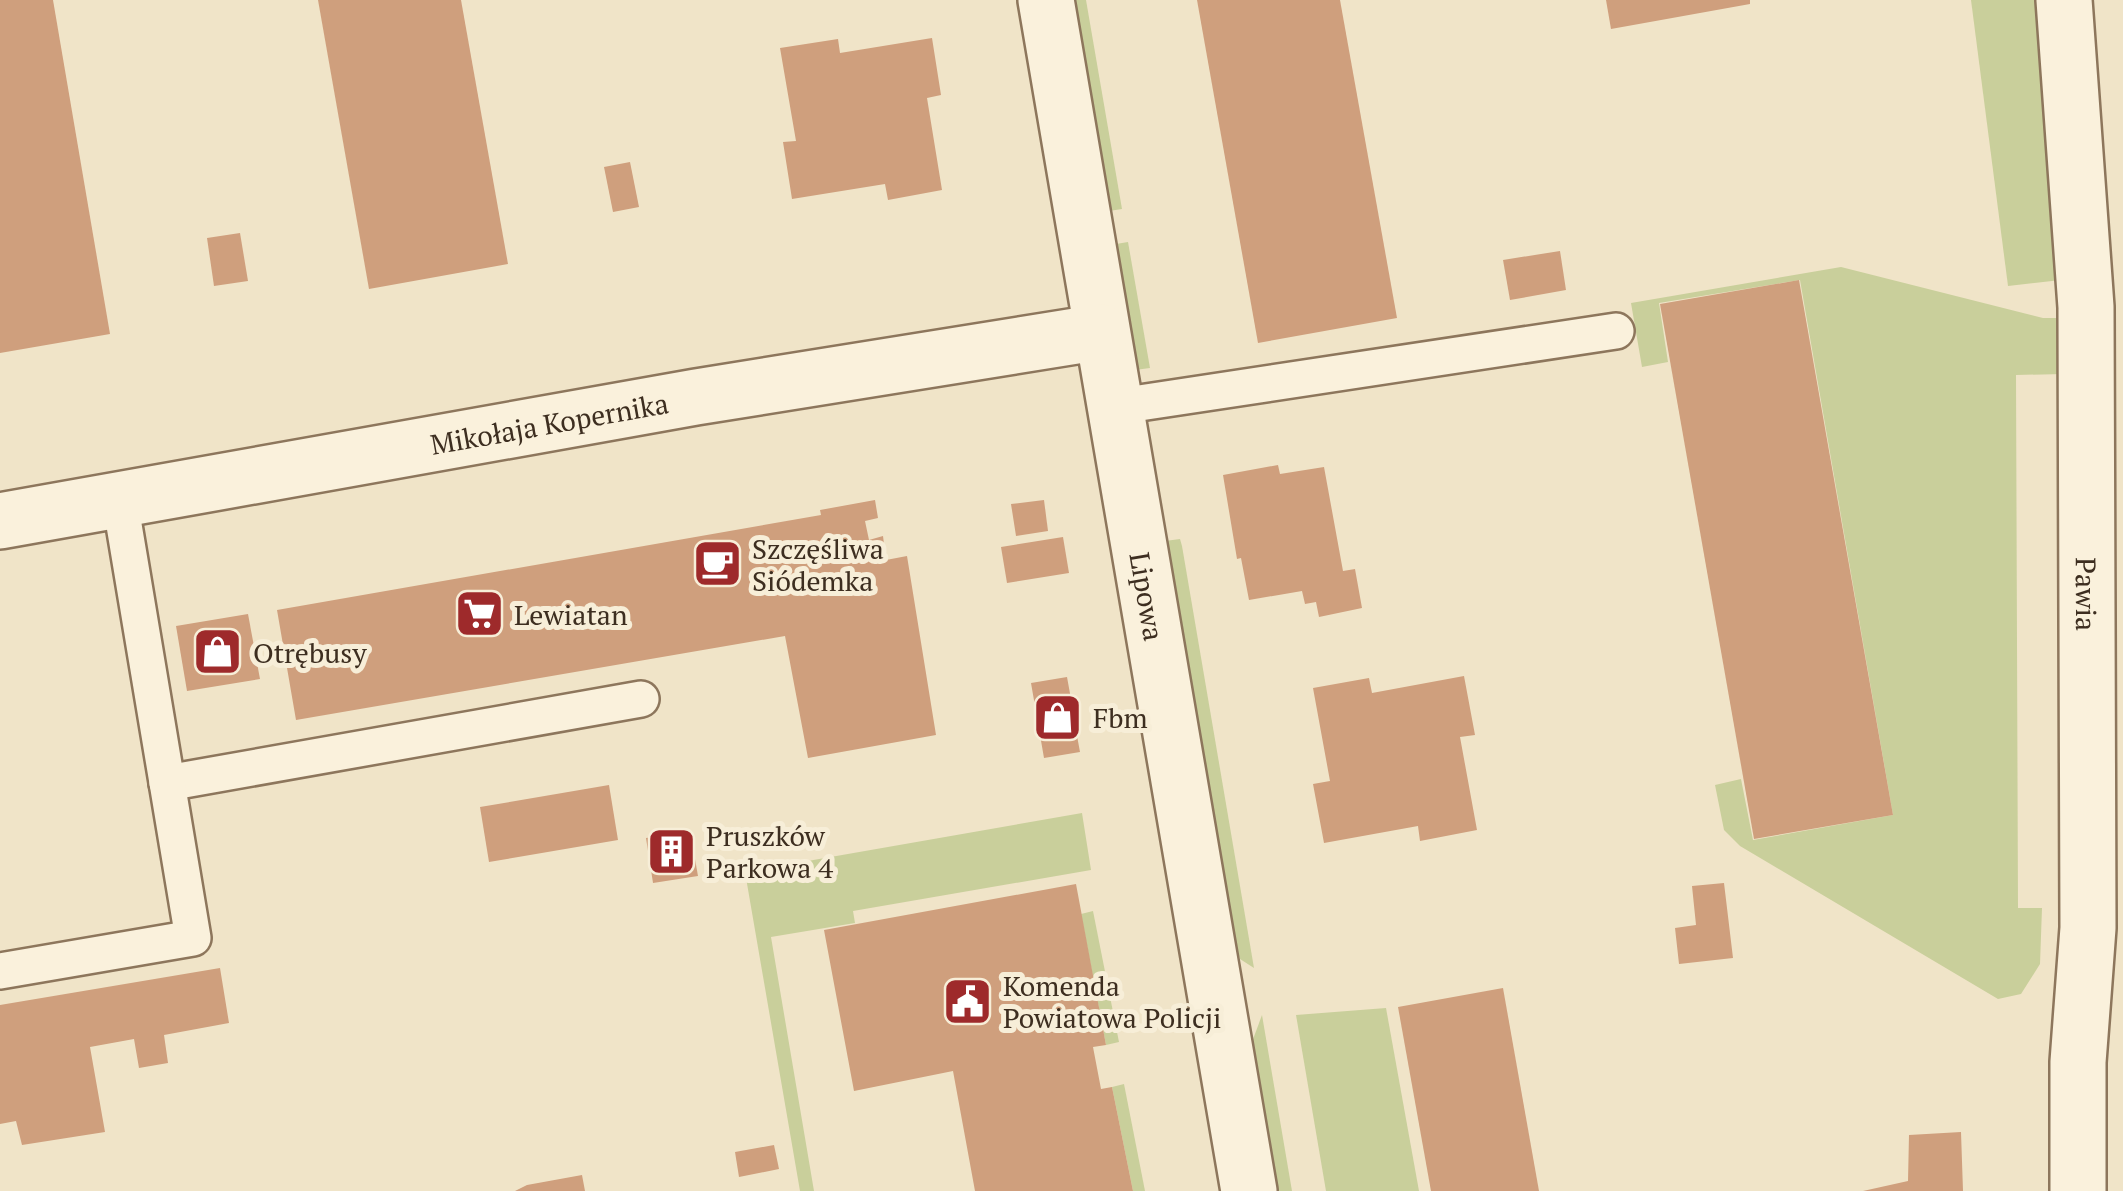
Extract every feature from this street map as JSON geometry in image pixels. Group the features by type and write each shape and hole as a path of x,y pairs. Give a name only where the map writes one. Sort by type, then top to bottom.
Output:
{"street":[{"name":"Lipowa","path":"1046,0 1249,1191"},
{"name":"Pawia","path":"2064,0 2082,202 2086,327 2088,910 2078,1077 2078,1191"},
{"name":"Mikołaja Kopernika","path":"0,521 696,398 1100,332"}],"lane":[{"path":"1114,408 1616,332"},
{"path":"0,972 193,938 120,501"},
{"path":"167,783 641,699"}],"green space":[{"path":"1073,0 1086,0 1122,209 1109,211"},
{"path":"1971,0 2035,0 2061,280 2008,286"},
{"path":"1128,242 1150,368 1135,370 1116,244"},
{"path":"1841,267 2043,318 2062,318 2063,374 2016,375 2018,908 2042,908 2040,964 2021,994 1998,999 1740,846 1724,830 1715,785 1741,779 1753,840 1893,815 1800,280 1659,303 1668,362 1642,367 1631,303"},
{"path":"1180,539 1254,968 1240,959 1235,944 1165,541"},
{"path":"1082,813 1091,870 853,911 855,923 771,937 814,1191 800,1191 745,872"},
{"path":"1093,911 1119,1042 1106,1045 1081,914"},
{"path":"1386,1008 1419,1191 1326,1191 1296,1015"},
{"path":"1262,1015 1292,1191 1277,1191 1252,1042"},
{"path":"1124,1084 1145,1191 1133,1191 1112,1087"}],"building":[{"path":"0,0 53,0 110,334 0,353"},
{"path":"318,0 461,0 508,264 369,289"},
{"path":"1197,0 1340,0 1397,318 1258,343"},
{"path":"1606,0 1750,0 1750,4 1611,29"},
{"path":"932,38 941,95 927,98 942,190 888,200 885,184 792,199 783,142 796,141 780,48 838,39 840,53"},
{"path":"630,162 639,207 613,212 604,167"},
{"path":"240,233 248,281 214,286 207,238"},
{"path":"1560,251 1566,290 1510,300 1503,260"},
{"path":"1799,280 1893,815 1754,839 1660,304"},
{"path":"1278,465 1280,474 1324,467 1343,571 1355,569 1362,608 1319,617 1316,602 1305,604 1302,591 1249,600 1241,558 1237,559 1223,475"},
{"path":"875,500 878,518 865,521 869,540 883,536 886,560 907,556 936,735 808,758 785,636 296,720 277,610 821,515 820,510"},
{"path":"1044,500 1048,531 1016,536 1011,504"},
{"path":"1063,537 1069,573 1007,583 1001,547"},
{"name":"Otrębusy","path":"248,614 260,679 187,691 176,626"},
{"path":"1464,676 1475,735 1460,737 1477,830 1420,841 1418,826 1324,843 1313,784 1330,781 1313,688 1369,678 1372,693"},
{"name":"Fbm","path":"1067,677 1073,710 1078,709 1081,724 1075,725 1080,752 1044,758 1031,683"},
{"path":"609,785 618,840 489,862 480,807"},
{"name":"Pruszków Parkowa 4","path":"690,831 698,876 653,883 646,838"},
{"path":"1724,883 1733,958 1679,964 1675,928 1696,925 1692,886"},
{"name":"Komenda Powiatowa Policji","path":"1076,884 1106,1045 1093,1047 1101,1089 1112,1087 1133,1191 975,1191 953,1071 854,1091 824,930"},
{"path":"220,968 229,1023 164,1035 168,1063 139,1068 134,1039 90,1047 105,1132 22,1145 16,1121 0,1124 0,1005"},
{"path":"1503,988 1539,1191 1431,1191 1398,1007"},
{"path":"1961,1132 1963,1191 1863,1191 1908,1181 1909,1135"},
{"path":"774,1145 779,1169 739,1177 735,1152"},
{"path":"582,1175 585,1191 515,1191 527,1185"}],"place":[{"name":"Szczęśliwa Siódemka","path":"717,564"},
{"name":"Lewiatan","path":"479,614"},
{"name":"Otrębusy","path":"218,652"},
{"name":"Fbm","path":"1058,717"},
{"name":"Pruszków Parkowa 4","path":"671,851"},
{"name":"Komenda Powiatowa Policji","path":"968,1001"}]}
